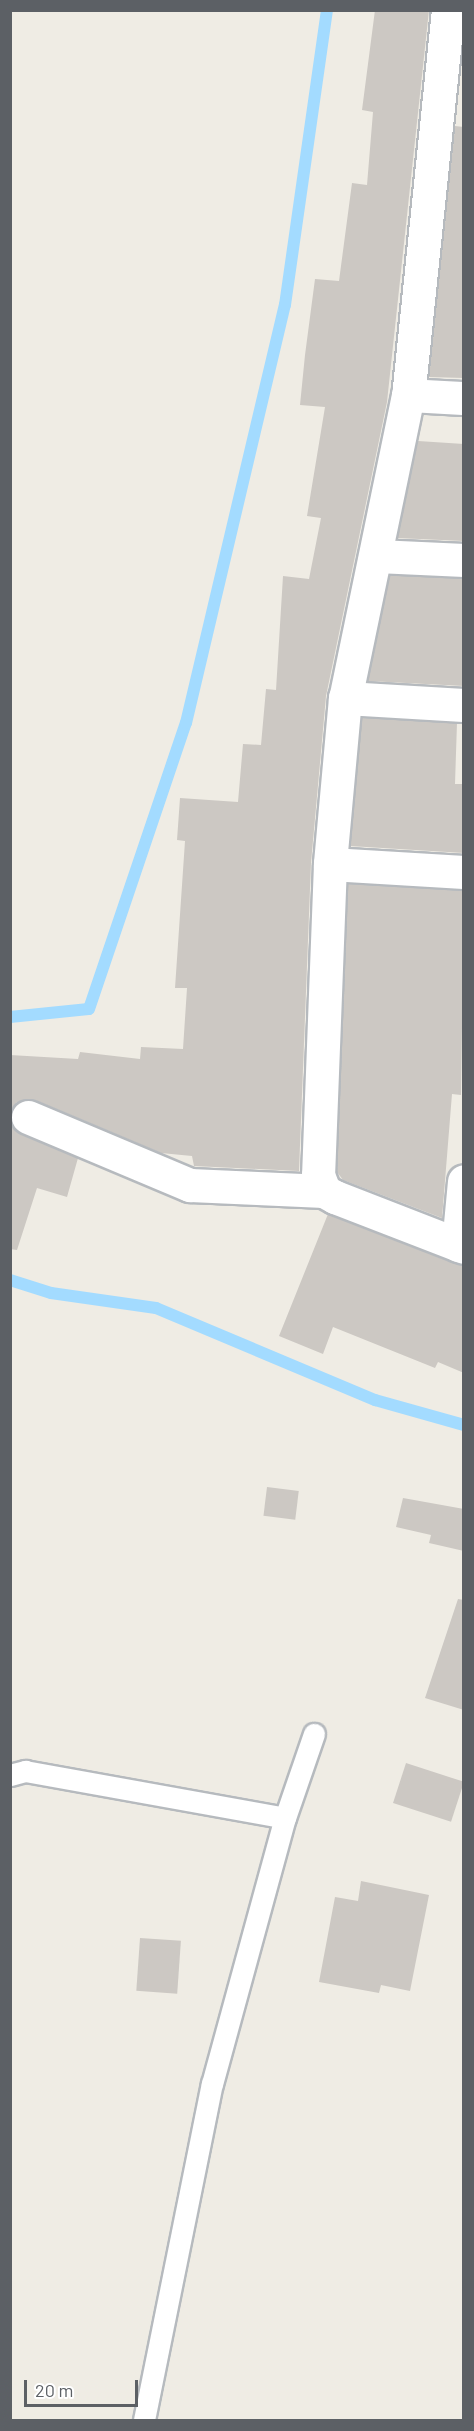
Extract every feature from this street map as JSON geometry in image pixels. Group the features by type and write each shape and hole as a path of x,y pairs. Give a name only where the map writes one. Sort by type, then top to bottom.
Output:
{"street":[{"path":"324,1191 318,1175 330,864 345,698 377,556 408,395 447,10"},
{"path":"408,395 464,398"},
{"path":"377,556 464,560"},
{"path":"345,698 464,705"},
{"path":"330,864 464,872"},
{"path":"28,1117 190,1185 324,1191 461,1246 464,1181"}],"lane":[{"path":"144,2421 212,2084 285,1818 314,1734"},
{"path":"10,1775 25,1771 285,1818"}],"building":[{"path":"375,10 429,10 387,402 326,696 311,863 299,1171 194,1166 192,1156 161,1153 35,1100 17,1102 10,1111 10,1055 78,1059 80,1052 140,1059 141,1047 183,1049 187,988 175,988 185,841 177,840 180,798 238,802 243,744 261,745 266,689 276,690 283,576 309,579 321,518 307,516 325,407 300,405 305,355 315,279 339,281 352,183 367,185 373,112 362,110"},
{"path":"455,126 464,127 464,378 429,377"},
{"path":"418,441 464,444 464,541 397,538"},
{"path":"390,575 464,579 464,686 368,681"},
{"path":"362,718 457,723 455,784 464,784 464,853 350,846"},
{"path":"348,884 464,891 461,1095 452,1094 442,1218 343,1180 337,1172"},
{"path":"10,1122 21,1134 78,1158 67,1197 37,1188 17,1250 10,1249"},
{"path":"328,1214 464,1265 464,1373 438,1362 435,1368 333,1327 323,1354 279,1336"},
{"path":"267,1487 299,1491 295,1520 263,1516"},
{"path":"403,1498 464,1509 464,1551 429,1543 431,1535 396,1527"},
{"path":"458,1599 464,1600 464,1710 425,1698"},
{"path":"406,1763 464,1782 451,1822 393,1803"},
{"path":"361,1881 429,1895 410,1991 381,1985 379,1993 319,1982 335,1897 358,1901"},
{"path":"140,1938 181,1941 177,1994 136,1991"}],"waterway":[{"path":"10,1017 89,1009 186,723 285,305 327,10"},
{"path":"10,1280 51,1293 156,1308 375,1400 464,1425"}]}
